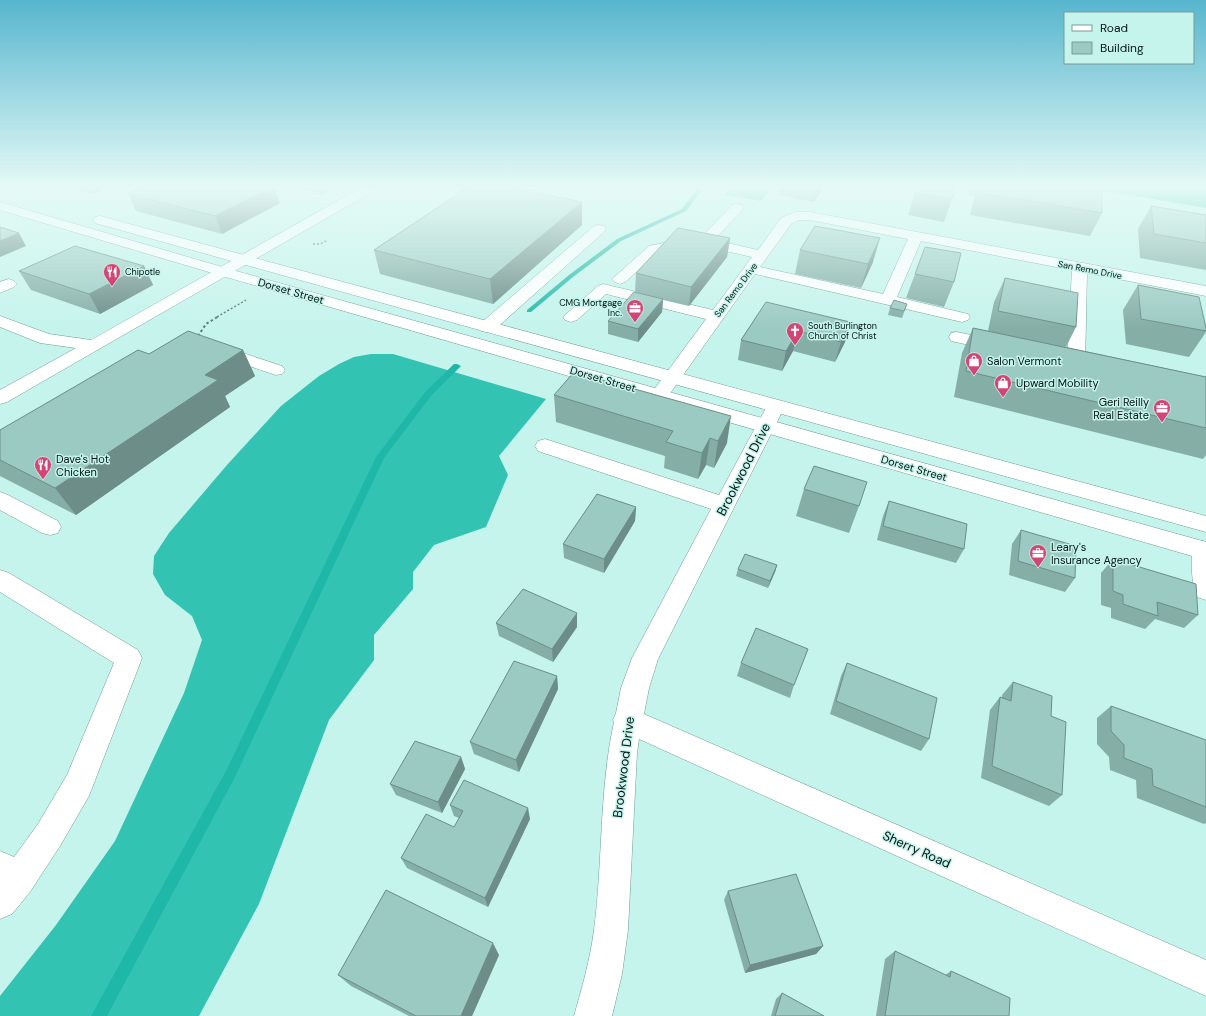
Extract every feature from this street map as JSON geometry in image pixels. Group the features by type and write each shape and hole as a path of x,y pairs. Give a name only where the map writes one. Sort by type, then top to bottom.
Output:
{"main road":[{"name":"Dorset Street","path":"93,233 658,395 771,416 1206,524"},
{"name":"Dorset Street","path":"148,233 671,377 771,416 1204,550"},
{"path":"0,398 290,233"},
{"path":"487,327 593,233"},
{"path":"704,242 712,233"},
{"name":"San Remo Drive","path":"658,395 777,233"},
{"name":"San Remo Drive","path":"902,233 1206,291"},
{"path":"888,300 916,236"},
{"path":"620,279 654,249 684,242 704,242 762,255"},
{"path":"1075,364 1080,268"},
{"path":"751,269 962,317"},
{"path":"0,281 9,284 0,288"},
{"path":"571,317 603,289 716,316"},
{"path":"0,321 46,338 94,345"},
{"path":"957,337 1014,350"},
{"path":"194,342 276,370"},
{"name":"Brookwood Drive","path":"593,1016 604,974 611,930 622,753 635,688 645,658 771,416"},
{"path":"545,446 724,505"},
{"path":"0,500 50,527"},
{"path":"1204,550 1206,590"},
{"path":"0,580 129,658 78,784 49,835 6,883"},
{"name":"Sherry Road","path":"628,720 1206,978"}],"path":[{"path":"194,342 206,324 250,297"}],"green space":[{"path":"371,354 393,354 546,399 499,456 508,475 486,527 434,545 413,572 413,589 374,635 374,660 329,720 259,904 199,1016 0,1016 0,996 56,925 115,841 184,693 202,640 192,616 165,595 153,574 154,556 169,533 227,465 281,406 319,376 339,364 354,357"}],"building":[{"path":"0,233 18,233 0,241"},
{"path":"399,233 544,233 490,279 374,250"},
{"path":"673,233 706,233 730,238 691,287 636,273"},
{"path":"810,233 855,233 880,238 868,264 800,250"},
{"path":"1206,233 1206,243 1154,234"},
{"path":"75,246 144,266 89,294 19,271"},
{"path":"925,247 961,253 954,282 915,274"},
{"path":"1005,278 1078,293 1076,327 998,311"},
{"path":"1138,285 1199,297 1206,331 1141,319"},
{"path":"634,292 663,299 638,329 608,321"},
{"path":"894,300 907,304 904,311 890,308"},
{"path":"766,302 850,322 841,342 798,331 786,351 741,340"},
{"path":"973,328 1206,377 1206,428 966,371"},
{"path":"188,331 243,350 205,375 218,380 55,488 0,460 0,430 138,350 149,354"},
{"path":"574,372 731,416 718,441 710,438 702,453 666,442 673,431 554,395"},
{"path":"814,466 867,482 859,506 804,489"},
{"path":"597,494 636,507 604,559 563,544"},
{"path":"889,501 967,524 964,549 883,526"},
{"path":"1021,530 1076,546 1075,578 1018,561"},
{"path":"745,554 777,565 770,581 738,569"},
{"path":"1113,559 1196,584 1198,615 1157,602 1158,616 1123,604 1123,595 1113,591"},
{"path":"523,589 577,613 552,649 496,623"},
{"path":"756,628 808,649 794,685 741,663"},
{"path":"514,661 557,676 516,760 470,742"},
{"path":"847,663 937,698 929,739 836,701"},
{"path":"1013,682 1052,696 1051,716 1066,722 1062,795 992,766 1000,697 1011,701"},
{"path":"1111,706 1206,740 1206,807 1153,786 1152,769 1124,758 1124,745 1111,731"},
{"path":"415,741 461,757 438,802 390,784"},
{"path":"464,780 528,808 485,898 401,858 426,814 454,827 463,811 450,805"},
{"path":"796,874 823,946 750,965 728,891"},
{"path":"386,890 493,943 461,1016 416,1016 338,975"},
{"path":"895,951 950,977 951,971 1010,998 1009,1016 885,1016"},
{"path":"782,993 824,1016 775,1016"}],"waterway":[{"path":"529,311 571,276 619,240 633,233"},
{"path":"99,1016 231,773 380,457 428,394 457,366"}],"place":[{"name":"Chipotle","path":"112,287"},
{"name":"CMG Mortgage Inc.","path":"635,323"},
{"name":"South Burlington Church of Christ","path":"795,346"},
{"name":"Salon Vermont","path":"974,376"},
{"name":"Upward Mobility","path":"1003,398"},
{"name":"Geri Reilly Real Estate","path":"1162,423"},
{"name":"Dave's Hot Chicken","path":"43,480"},
{"name":"Leary's Insurance Agency","path":"1038,568"}]}
